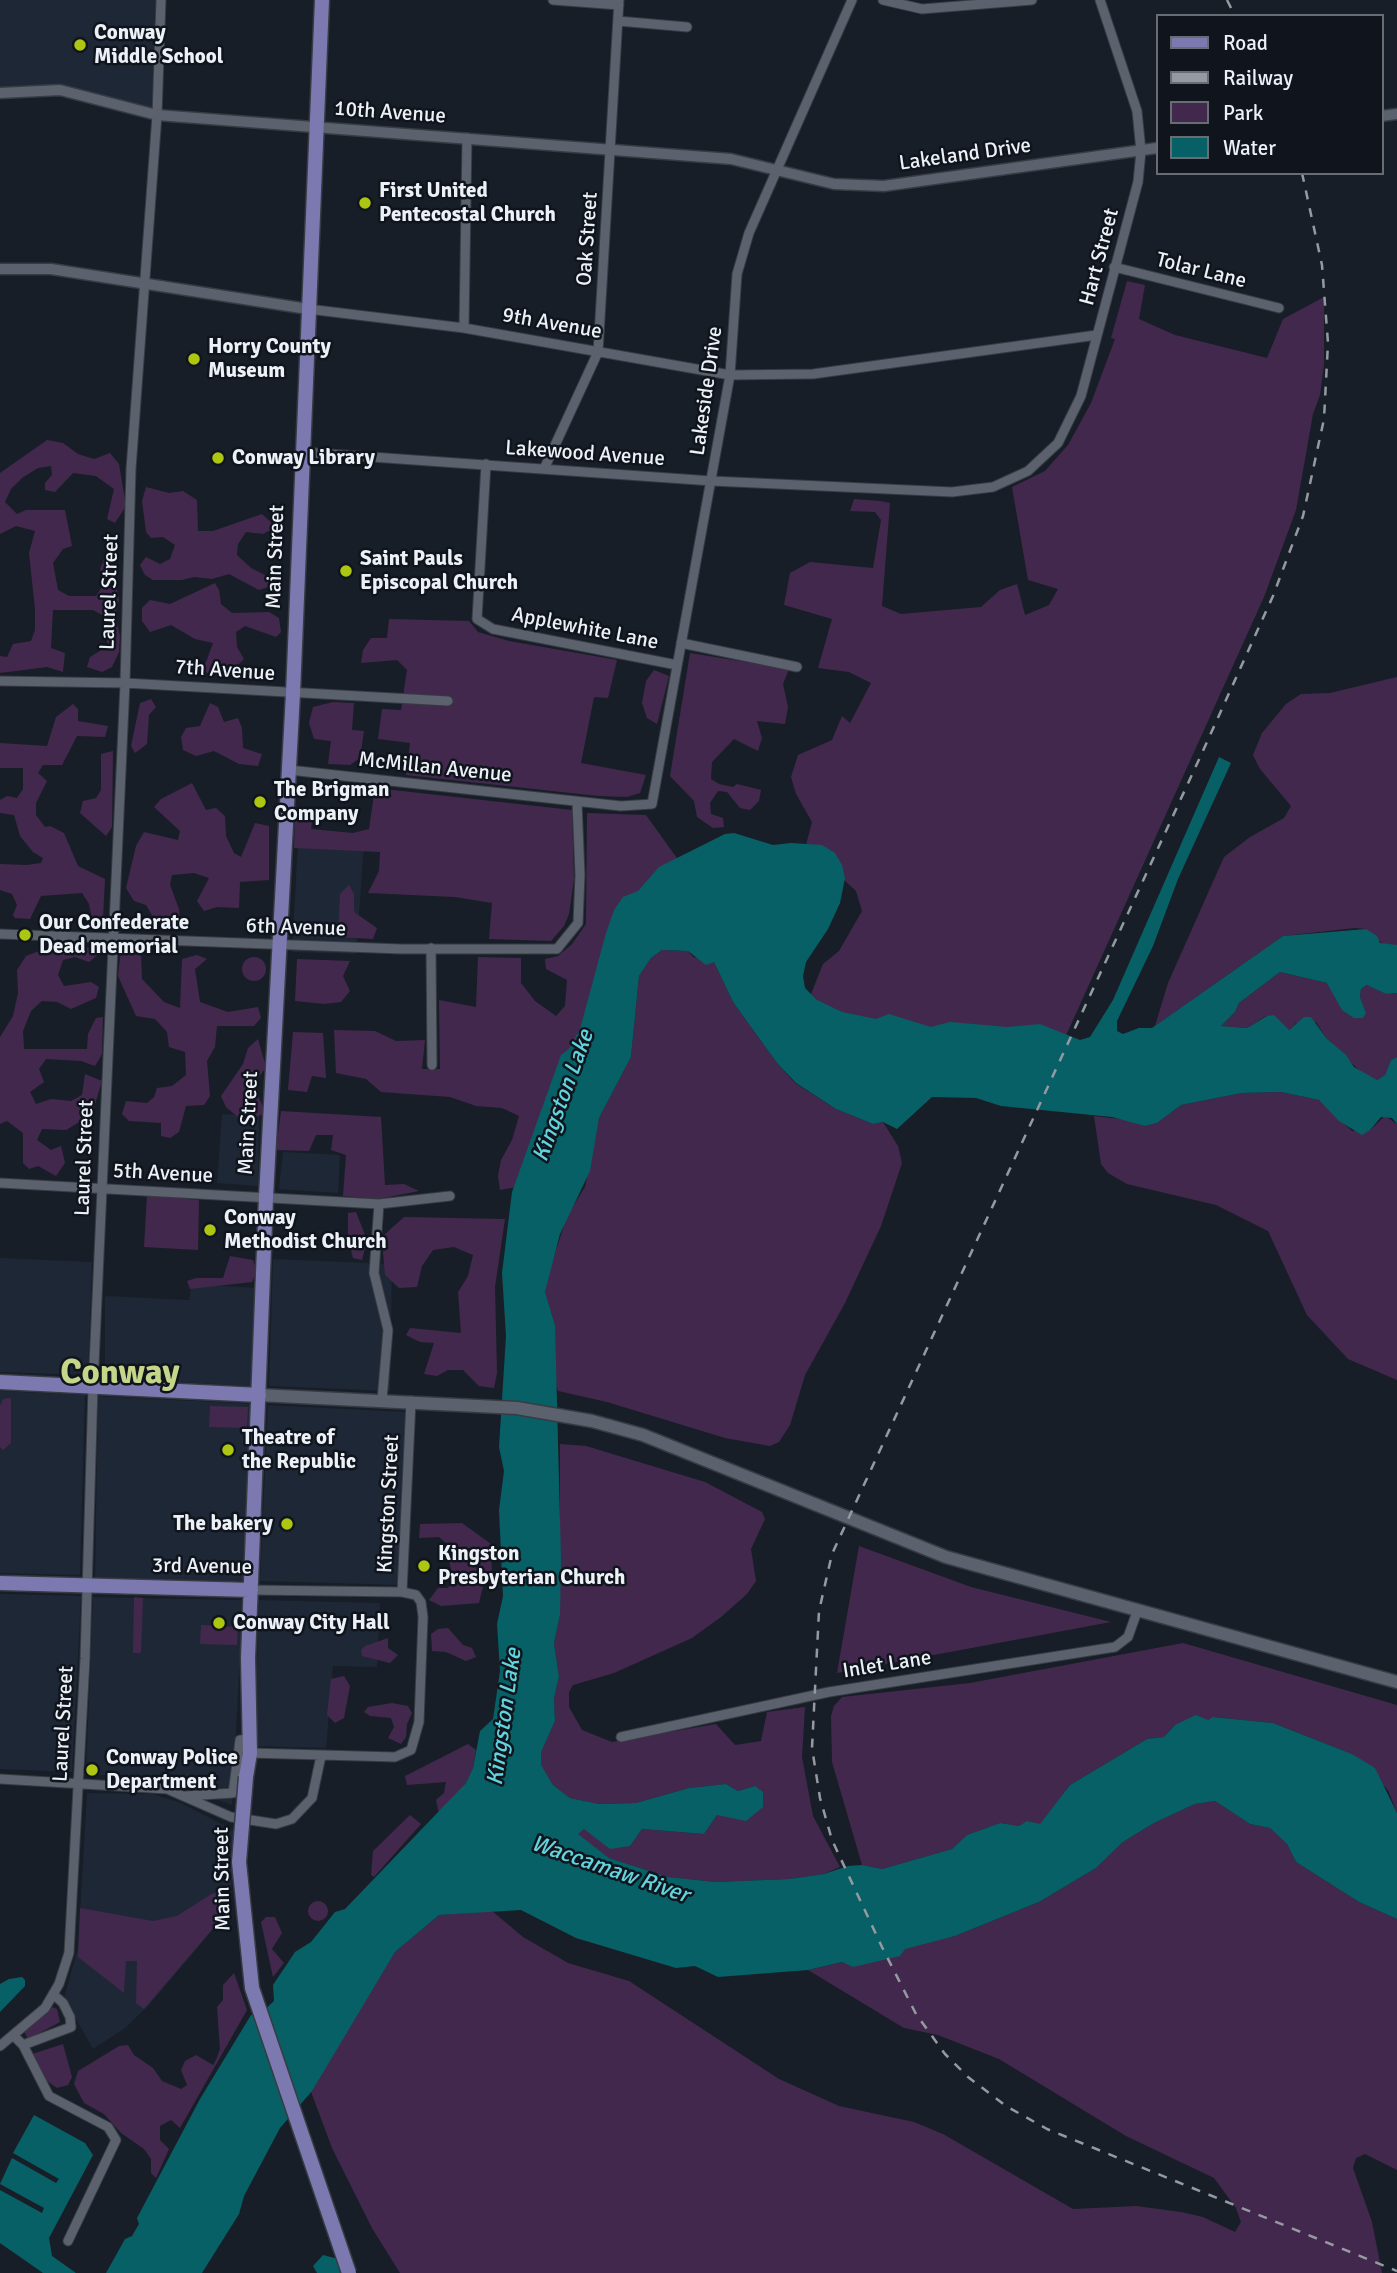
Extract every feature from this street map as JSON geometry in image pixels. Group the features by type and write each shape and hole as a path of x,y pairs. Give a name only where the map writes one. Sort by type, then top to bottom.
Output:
{"main road":[{"name":"Main Street","path":"322,0 293,693 266,1197 251,1590 249,1746 239,1862 252,1988 349,2273"},
{"path":"0,1382 470,1404 517,1408 592,1422 655,1440 946,1557 1397,1682"},
{"name":"3rd Avenue","path":"0,1583 251,1590"}],"street":[{"name":"Laurel Street","path":"0,2046 45,2008 69,1953 125,683 131,469 157,115 161,0"},
{"path":"553,0 619,3"},
{"name":"Lakeside Drive","path":"652,804 730,375 737,274 749,233 779,171 852,0"},
{"path":"883,0 922,9 1032,0"},
{"name":"Hart Street","path":"993,487 1028,471 1058,443 1081,396 1138,182 1141,151 1136,111 1100,0"},
{"name":"Oak Street","path":"544,469 598,352 619,3"},
{"path":"618,21 687,27"},
{"name":"10th Avenue","path":"0,93 60,90 157,115 731,159 779,171"},
{"path":"464,328 467,138"},
{"name":"Lakeland Drive","path":"779,171 834,184 884,186 1156,148"},
{"name":"Tolar Lane","path":"1114,267 1279,308"},
{"name":"9th Avenue","path":"0,269 51,270 308,309 464,328 730,375 813,374 1097,335"},
{"name":"Lakewood Avenue","path":"301,452 712,481 952,492 993,487"},
{"name":"Applewhite Lane","path":"486,464 477,619 493,629 677,665"},
{"path":"681,643 797,667"},
{"name":"7th Avenue","path":"0,681 125,683 448,701"},
{"name":"McMillan Avenue","path":"289,770 577,802 621,806 652,804"},
{"name":"6th Avenue","path":"0,934 281,944 557,949 578,923 580,875 577,802"},
{"path":"431,948 432,1065"},
{"name":"5th Avenue","path":"0,1183 379,1204 450,1196"},
{"path":"379,1204 374,1273 388,1330 382,1400"},
{"name":"Kingston Street","path":"321,1756 395,1758 411,1750 419,1722 423,1617 421,1602 416,1595 402,1592 411,1401"},
{"name":"3rd Avenue","path":"251,1590 402,1592"},
{"name":"Inlet Lane","path":"621,1737 829,1692 1115,1647 1128,1637 1138,1609"},
{"path":"0,1779 167,1789 231,1817 260,1824 276,1824 292,1819 312,1798 321,1756 249,1746 240,1740 233,1793 185,1796"},
{"path":"23,2045 71,2027 66,2010 53,1994"},
{"path":"14,2036 23,2045 49,2096 108,2127 116,2140 68,2241"}],"shaded area":[{"name":"Conway Middle School","path":"0,0 161,0 157,115 60,90 0,93"},
{"path":"298,843 364,846 356,954 292,952"},
{"path":"222,1114 259,1116 258,1186 217,1183"},
{"path":"283,1152 340,1155 338,1193 279,1189"},
{"path":"0,1258 92,1262 88,1375 0,1372"},
{"path":"273,1259 392,1264 390,1391 269,1386"},
{"path":"192,1284 255,1288 253,1386 105,1378 105,1296 189,1300"},
{"path":"0,1391 85,1395 80,1575 0,1573"},
{"path":"98,1396 251,1404 245,1582 95,1578"},
{"path":"268,1405 406,1412 402,1585 260,1581"},
{"path":"0,1594 81,1596 72,1772 0,1769"},
{"path":"93,1597 243,1600 232,1805 159,1779 86,1774"},
{"path":"258,1600 380,1603 377,1667 333,1666 326,1748 256,1746"},
{"path":"87,1793 153,1794 181,1803 233,1830 231,1908 149,2005 125,2028 93,2049 64,1998 78,1948"}],"green space":[{"path":"1127,281 1145,285 1139,319 1175,335 1267,358 1283,319 1324,297 1324,364 1320,395 1313,414 1296,510 1264,597 1064,1040 1000,1038 830,1014 811,994 823,964 839,951 862,911 856,891 806,845 812,822 796,794 791,777 798,755 832,740 842,716 850,723 871,683 849,672 818,668 832,619 784,605 790,573 810,562 873,568 881,520 875,512 850,511 854,499 880,501 890,503 882,606 901,614 981,607 1000,590 1017,584 1025,615 1049,605 1058,589 1028,580 1012,487 1045,471 1068,445 1091,403 1115,339 1111,338"},
{"path":"47,440 63,443 78,454 94,459 110,453 119,464 126,506 115,523 107,519 114,489 96,476 73,473 55,492 45,490 45,483 52,475 51,466 38,468 22,478 11,489 5,502 17,514 26,510 65,510 72,546 63,549 53,563 58,590 69,596 96,596 102,587 100,569 106,554 118,548 115,579 119,600 115,616 120,636 119,652 112,667 102,672 87,667 90,657 108,646 102,615 93,610 53,610 51,648 65,653 63,672 47,667 0,673 0,656 7,657 13,644 31,641 35,630 29,553 35,531 16,526 0,534 0,473"},
{"path":"146,487 169,493 183,491 197,500 198,531 213,531 262,514 276,527 263,534 246,532 238,544 237,555 251,568 269,577 268,587 259,590 229,574 212,579 194,577 182,580 153,580 145,575 140,565 146,557 160,564 170,559 175,545 163,537 151,538 146,532 142,501"},
{"path":"215,583 221,604 232,613 269,612 279,618 281,632 276,637 245,626 236,632 237,647 244,659 238,665 218,666 210,675 203,670 213,643 195,639 171,625 150,632 142,621 142,608 150,600 170,604"},
{"path":"389,619 469,621 478,632 509,641 617,660 608,698 594,697 581,763 646,775 640,793 627,797 598,796 406,775 410,743 378,739 382,709 401,710 407,670 397,660 361,663 363,650 371,638 387,638"},
{"path":"690,653 789,669 783,684 788,707 785,724 757,721 762,738 758,751 734,739 712,762 711,779 719,784 733,787 737,784 761,790 759,801 750,810 740,808 727,792 718,791 710,803 711,814 723,818 724,827 713,828 697,817 694,801 670,776"},
{"path":"654,670 669,676 657,724 647,718 642,703 646,681"},
{"path":"1397,677 1397,945 1384,945 1366,929 1355,928 1283,936 1155,1026 1168,983 1224,857 1250,837 1284,818 1291,806 1260,769 1253,755 1262,733 1286,704 1301,694 1330,693"},
{"path":"151,699 156,707 149,715 147,744 135,753 131,746 140,703"},
{"path":"333,702 354,703 352,730 364,731 360,758 350,765 328,764 331,741 314,739 309,723 313,707"},
{"path":"210,703 218,707 224,722 238,718 242,728 243,748 262,754 258,766 239,764 214,751 196,756 183,750 181,737 186,728 200,726"},
{"path":"73,704 78,709 78,721 108,726 105,737 77,736 62,765 43,765 38,773 47,781 36,803 36,815 45,827 50,826 64,833 78,866 105,879 103,918 92,919 89,904 82,893 41,896 30,919 15,918 13,915 17,905 12,894 0,890 0,864 27,865 41,863 43,858 33,852 20,836 14,815 0,813 0,800 7,796 17,798 23,789 23,768 0,768 0,743 47,746 56,717"},
{"path":"113,751 112,827 106,836 80,813 83,801 96,798 101,790 101,754"},
{"path":"192,783 206,810 216,808 225,816 226,836 234,853 241,857 255,823 269,826 269,880 240,882 239,908 217,907 204,911 197,901 209,878 194,873 172,875 170,885 179,909 180,922 172,929 157,924 146,905 134,901 126,888 136,846 144,832 178,840 180,831 154,807 161,799"},
{"path":"375,788 572,810 574,879 569,914 564,926 551,941 489,939 492,903 455,897 368,893 379,871 380,852 294,848 295,813 313,814 311,829 353,833 369,829"},
{"path":"587,813 646,815 679,861 517,1187 500,1190 498,1176 501,1160 512,1140 519,1116 502,1108 476,1106 450,1097 381,1092 366,1079 336,1073 334,1030 375,1031 396,1041 425,1040 422,1069 440,1069 439,1000 476,1007 478,957 521,958 521,983 535,1001 556,1016 565,1006 567,980 546,969 545,959 558,956 572,944 586,924"},
{"path":"349,885 354,894 354,912 377,928 373,939 338,937 340,894"},
{"path":"84,946 100,953 89,962 75,957 63,960 58,975 64,986 91,982 99,987 96,998 71,1009 57,1002 42,1001 31,1011 23,1031 24,1049 87,1049 88,1034 96,1018 103,1017 102,1054 95,1066 81,1061 46,1059 39,1069 44,1082 30,1092 36,1104 51,1099 71,1101 82,1095 85,1074 102,1081 90,1121 81,1121 66,1130 42,1129 37,1140 51,1150 61,1146 65,1163 56,1176 38,1166 29,1169 23,1163 23,1133 7,1121 0,1124 0,1037 13,1016 18,993 17,970 26,956 39,951"},
{"path":"121,949 141,954 142,979 164,1002 180,1008 182,959 197,955 207,959 195,969 200,1002 228,1012 258,1007 261,1018 254,1026 217,1026 215,1047 207,1061 210,1096 204,1105 186,1106 179,1132 170,1138 161,1136 161,1123 129,1121 122,1114 126,1101 147,1103 154,1097 157,1088 172,1086 186,1075 185,1052 169,1047 167,1032 155,1019 136,1016 118,976"},
{"path":"662,950 688,951 693,957 714,962 733,1002 777,1063 795,1083 836,1109 873,1124 883,1122 898,1146 902,1163 881,1226 845,1303 805,1375 790,1425 779,1442 770,1446 725,1438 607,1402 558,1391 554,1380 555,1325 545,1293 548,1275 567,1216 585,1187 599,1118 631,1057 639,976 651,958"},
{"path":"254,957 265,964 266,969 259,980 254,981 243,974 242,969 249,958"},
{"path":"297,959 350,961 343,976 350,991 341,1002 324,1004 295,1001"},
{"path":"1280,972 1327,983 1366,1013 1360,997 1361,989 1368,985 1386,994 1397,993 1397,1057 1391,1060 1385,1075 1377,1080 1363,1074 1327,1039 1316,1022 1296,1023 1289,1030 1266,1016 1247,1028 1221,1026 1235,1012 1239,1003"},
{"path":"293,1032 323,1033 326,1078 312,1076 307,1092 288,1090"},
{"path":"258,1039 266,1067 257,1080 257,1094 266,1113 251,1119 240,1119 226,1107 221,1096 243,1064 248,1048"},
{"path":"1281,1092 1319,1100 1352,1131 1370,1130 1385,1116 1397,1124 1397,1380 1348,1359 1307,1315 1268,1231 1216,1205 1127,1184 1108,1173 1101,1164 1094,1116 1129,1120 1145,1126 1157,1123 1181,1105 1242,1093"},
{"path":"281,1111 381,1117 385,1185 404,1184 419,1191 378,1199 343,1196 346,1155 331,1150 333,1135 316,1135 309,1151 276,1150"},
{"path":"147,1195 199,1200 198,1250 144,1247"},
{"path":"356,1212 367,1240 362,1260 353,1258 348,1239 348,1213"},
{"path":"404,1217 505,1219 495,1287 497,1373 494,1388 479,1386 463,1370 448,1370 437,1376 424,1374 434,1343 420,1342 406,1335 410,1328 461,1333 458,1292 468,1276 473,1255 454,1247 433,1250 422,1266 417,1287 399,1288 385,1275 384,1235"},
{"path":"230,1256 253,1260 257,1271 252,1282 190,1289 187,1281 196,1278 223,1278"},
{"path":"11,1398 11,1443 3,1450 0,1447 0,1406 3,1399"},
{"path":"210,1406 248,1407 247,1428 209,1427"},
{"path":"560,1444 586,1446 705,1482 762,1512 765,1519 751,1549 756,1581 747,1594 721,1617 692,1638 614,1673 573,1685 569,1692 569,1707 582,1730 612,1742 716,1724 735,1745 761,1741 767,1712 805,1707 802,1757 813,1816 840,1867 824,1874 789,1879 716,1882 668,1877 609,1858 577,1834 584,1829 630,1846 642,1829 704,1834 717,1815 755,1786 738,1791 726,1784 689,1788 636,1803 599,1804 570,1798 553,1785 541,1766 540,1753 555,1721 554,1698 559,1677 554,1643 560,1615"},
{"path":"462,1523 491,1544 492,1577 484,1582 479,1603 441,1606 429,1600 438,1588 448,1588 453,1581 446,1543 439,1537 419,1538 420,1524"},
{"path":"859,1546 971,1587 1111,1622 837,1673"},
{"path":"134,1597 143,1598 141,1653 133,1653"},
{"path":"201,1625 238,1627 237,1645 200,1644"},
{"path":"448,1628 463,1645 472,1648 476,1657 466,1661 446,1652 432,1651 431,1634 438,1629"},
{"path":"388,1638 388,1648 398,1655 390,1663 362,1656 361,1650 365,1646"},
{"path":"1183,1643 1397,1705 1397,1813 1388,1790 1352,1754 1273,1723 1214,1717 1175,1725 1164,1737 1147,1739 1070,1785 1040,1825 1028,1821 1019,1826 1000,1823 967,1835 952,1849 882,1869 862,1865 832,1762 831,1716 834,1706 842,1697 970,1683"},
{"path":"344,1676 350,1686 344,1718 335,1723 327,1715 331,1679"},
{"path":"392,1703 408,1706 412,1713 407,1724 406,1737 401,1744 388,1738 394,1727 391,1718 370,1716 364,1712 368,1707"},
{"path":"468,1744 476,1750 473,1768 466,1783 439,1814 436,1800 444,1793 446,1782 407,1785 405,1776"},
{"path":"1215,1801 1250,1824 1270,1828 1287,1844 1296,1862 1359,1902 1397,1919 1397,2170 1365,2154 1356,2158 1353,2168 1372,2222 1382,2273 400,2273 372,2228 332,2148 310,2089 395,1952 439,1915 492,1911 523,1937 568,1963 629,1981 779,2079 839,2106 914,2122 943,2134 1073,2209 1136,2206 1181,2212 1203,2217 1235,2232 1241,2222 1236,2208 1214,2178 1126,2136 999,2059 938,2035 904,2028 808,1970 955,1936 1039,1902 1096,1868 1123,1842 1154,1823 1195,1804"},
{"path":"410,1815 421,1824 374,1877 371,1875 373,1851"},
{"path":"213,1893 217,1894 222,1918 144,2009 136,2003 137,1961 126,1961 124,1993 78,1957 80,1908 153,1921 177,1916"},
{"path":"314,1901 322,1901 328,1911 322,1921 314,1921 308,1915 308,1907"},
{"path":"266,1917 275,1917 282,1933 272,1949 284,1963 273,1977 261,1922"},
{"path":"234,1973 247,2010 180,2128 171,2120 160,2126 160,2140 169,2149 156,2178 151,2173 151,2159 144,2149 121,2133 104,2114 84,2103 74,2084 78,2071 119,2046 128,2045 134,2055 153,2068 162,2081 181,2089 187,2085 181,2070 185,2061 196,2055 213,2065 216,2060 220,2049 217,2007 223,2000 223,1985"},
{"path":"52,2007 57,2009 60,2022 28,2039 24,2031"},
{"path":"63,2044 72,2077 68,2085 57,2088 47,2081 29,2055"}],"water":[{"path":"1219,757 1231,763 1178,879 1153,946 1117,1021 1117,1031 1123,1034 1139,1028 1152,1028 1283,936 1366,929 1377,936 1380,943 1397,945 1397,993 1386,994 1367,985 1361,989 1360,997 1366,1013 1363,1018 1354,1018 1342,1010 1327,983 1280,972 1239,1003 1235,1012 1221,1026 1247,1028 1267,1016 1274,1015 1289,1030 1304,1017 1311,1017 1327,1039 1346,1055 1354,1067 1377,1080 1385,1075 1391,1060 1397,1057 1397,1124 1392,1118 1381,1117 1362,1135 1339,1121 1319,1100 1281,1092 1242,1093 1181,1105 1157,1123 1145,1126 1112,1117 1001,1106 976,1098 932,1097 897,1129 883,1122 873,1124 836,1109 796,1083 777,1063 733,1002 714,962 706,965 688,951 662,950 651,958 639,976 631,1057 599,1118 590,1171 560,1234 545,1292 555,1325 561,1559 560,1615 554,1643 559,1677 554,1698 555,1721 541,1752 541,1765 553,1785 570,1798 599,1804 636,1803 689,1788 726,1784 738,1791 755,1786 763,1792 763,1807 746,1821 717,1815 704,1834 642,1829 630,1846 610,1849 584,1829 578,1834 609,1858 668,1877 716,1882 789,1879 824,1874 848,1866 862,1865 882,1869 952,1849 967,1835 1000,1823 1019,1826 1027,1821 1040,1824 1070,1785 1147,1739 1164,1737 1175,1725 1196,1715 1208,1720 1213,1717 1273,1723 1352,1754 1375,1768 1397,1813 1397,1919 1359,1902 1296,1862 1287,1844 1270,1828 1250,1824 1215,1801 1195,1804 1154,1823 1123,1842 1096,1868 1039,1902 955,1936 905,1949 900,1956 853,1967 842,1962 808,1970 718,1977 695,1966 676,1968 576,1938 521,1910 439,1915 395,1952 312,2091 280,2128 244,2196 239,2214 202,2273 106,2273 125,2239 132,2236 139,2224 137,2218 200,2099 251,2015 261,2013 274,2001 273,1985 295,1952 311,1942 335,1912 345,1909 466,1783 473,1768 480,1731 493,1719 500,1671 497,1624 503,1596 499,1510 504,1471 499,1447 506,1336 502,1273 512,1192 561,1055 569,1049 580,1029 606,933 614,910 623,897 638,891 659,867 725,834 734,833 773,845 822,845 835,853 845,878 840,903 828,929 806,962 803,976 805,988 817,1000 842,1012 876,1019 889,1014 931,1027 950,1022 1007,1027 1040,1024 1080,1040 1090,1037 1113,1000"},
{"path":"22,1977 25,1986 0,2012 0,1984"},
{"path":"34,2115 85,2143 93,2155 49,2238 52,2256 76,2273 43,2273 0,2243 0,2190 42,2213 44,2208 0,2184 12,2158 56,2183 59,2179 13,2153"},
{"path":"323,2255 338,2259 340,2273 317,2273 313,2266"}],"railway":[{"path":"1227,0 1234,14"},
{"path":"1302,175 1322,265 1328,343 1324,419 1303,516 1273,596 1202,753 832,1554 819,1611 812,1748 820,1798 832,1840 882,1947 916,2014 945,2054 968,2077 1006,2106 1047,2129 1397,2271"}],"place":[{"name":"Conway Middle School","path":"80,45"},
{"name":"First United Pentecostal Church","path":"365,203"},
{"name":"Horry County Museum","path":"194,359"},
{"name":"Conway Library","path":"218,458"},
{"name":"Saint Pauls Episcopal Church","path":"346,571"},
{"name":"The Brigman Company","path":"260,802"},
{"name":"Our Confederate Dead memorial","path":"25,935"},
{"name":"Conway Methodist Church","path":"210,1230"},
{"name":"Theatre of the Republic","path":"228,1450"},
{"name":"The bakery","path":"287,1524"},
{"name":"Kingston Presbyterian Church","path":"424,1566"},
{"name":"Conway City Hall","path":"219,1623"},
{"name":"Conway Police Department","path":"92,1770"}],"district":[{"name":"Conway","path":"120,1374"}],"water label":[{"name":"Kingston Lake","path":"564,1096"},
{"name":"Kingston Lake","path":"505,1717"},
{"name":"Waccamaw River","path":"610,1870"}]}
